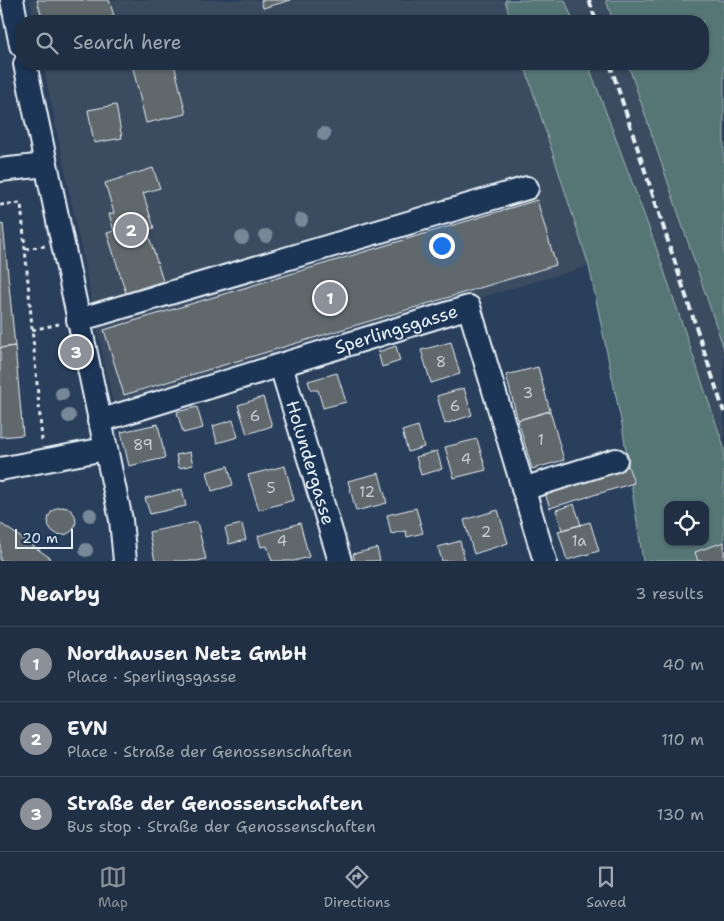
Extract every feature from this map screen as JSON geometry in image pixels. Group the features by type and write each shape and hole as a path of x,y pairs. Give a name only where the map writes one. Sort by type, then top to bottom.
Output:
{"street":[{"path":"12,0 15,15"},
{"path":"26,70 121,520 125,561"},
{"path":"0,170 46,165"},
{"path":"78,320 527,188"},
{"name":"Sperlingsgasse","path":"99,421 469,307 545,561"},
{"name":"Holundergasse","path":"281,366 340,561"},
{"path":"0,469 105,449"},
{"path":"523,488 616,460"}],"path":[{"path":"0,205 21,203 44,460"},
{"path":"32,330 78,320"}],"shaded area":[{"path":"30,0 724,0 724,561 643,561 622,425 589,266 113,404 44,70 709,70 709,15 33,15"}],"green space":[{"path":"505,0 565,0 571,15 509,15"},
{"path":"606,0 724,0 724,349 630,70 709,70 709,15 611,15"},
{"path":"526,70 590,70 655,244 724,447 724,561 643,561 622,425 589,266"}],"building":[{"path":"37,0 109,0 114,15 41,15"},
{"path":"261,0 291,0 263,8"},
{"path":"133,70 175,70 186,114 146,123"},
{"path":"116,105 122,138 94,143 88,110"},
{"path":"153,168 160,188 143,193 154,228 147,230 163,281 126,293 107,233 114,231 109,214 114,213 105,183"},
{"path":"537,200 556,265 124,395 104,330"},
{"path":"3,224 15,346 0,348 0,225"},
{"path":"451,342 460,374 431,383 421,350"},
{"path":"15,346 23,435 0,437 0,348"},
{"path":"396,346 400,361 382,367 378,352"},
{"path":"538,367 550,411 518,420 506,375"},
{"path":"337,373 346,402 323,408 318,390 311,390 308,381"},
{"path":"464,388 472,415 445,424 437,396"},
{"path":"263,397 272,426 247,434 238,405"},
{"path":"197,407 203,428 183,433 177,412"},
{"path":"550,411 564,460 532,469 518,420"},
{"path":"233,420 238,437 217,443 213,426"},
{"path":"158,424 165,458 129,466 121,432"},
{"path":"418,426 424,447 408,452 402,431"},
{"path":"477,439 486,470 454,478 445,447"},
{"path":"437,451 442,469 421,475 416,457"},
{"path":"190,452 193,465 179,468 176,455"},
{"path":"228,466 233,485 212,491 207,472"},
{"path":"285,466 294,500 259,510 248,475"},
{"path":"628,466 634,483 550,508 544,491"},
{"path":"379,473 387,503 356,511 348,481"},
{"path":"182,489 186,506 150,514 145,498"},
{"path":"574,504 581,525 562,530 556,510"},
{"path":"62,507 72,511 76,521 72,531 62,535 52,531 48,521 52,511"},
{"path":"416,508 423,533 407,537 406,531 391,534 387,515"},
{"path":"498,510 508,543 474,554 464,520"},
{"path":"197,522 206,559 197,561 155,561 149,532"},
{"path":"590,522 599,551 567,560 558,531"},
{"path":"0,523 49,557 50,561 0,561"},
{"path":"300,523 309,557 294,561 272,561 267,546 261,547 258,536"},
{"path":"242,524 246,540 229,544 225,528"},
{"path":"460,541 465,561 442,561 438,547"},
{"path":"724,542 724,561 698,561 695,552"},
{"path":"377,548 380,561 355,561 353,554"}],"railway":[{"path":"589,0 594,15"},
{"path":"612,70 724,412"}],"place":[{"name":"EVN","path":"131,230"},
{"name":"Nordhausen Netz GmbH","path":"330,298"},
{"name":"Straße der Genossenschaften","path":"76,352"}]}
